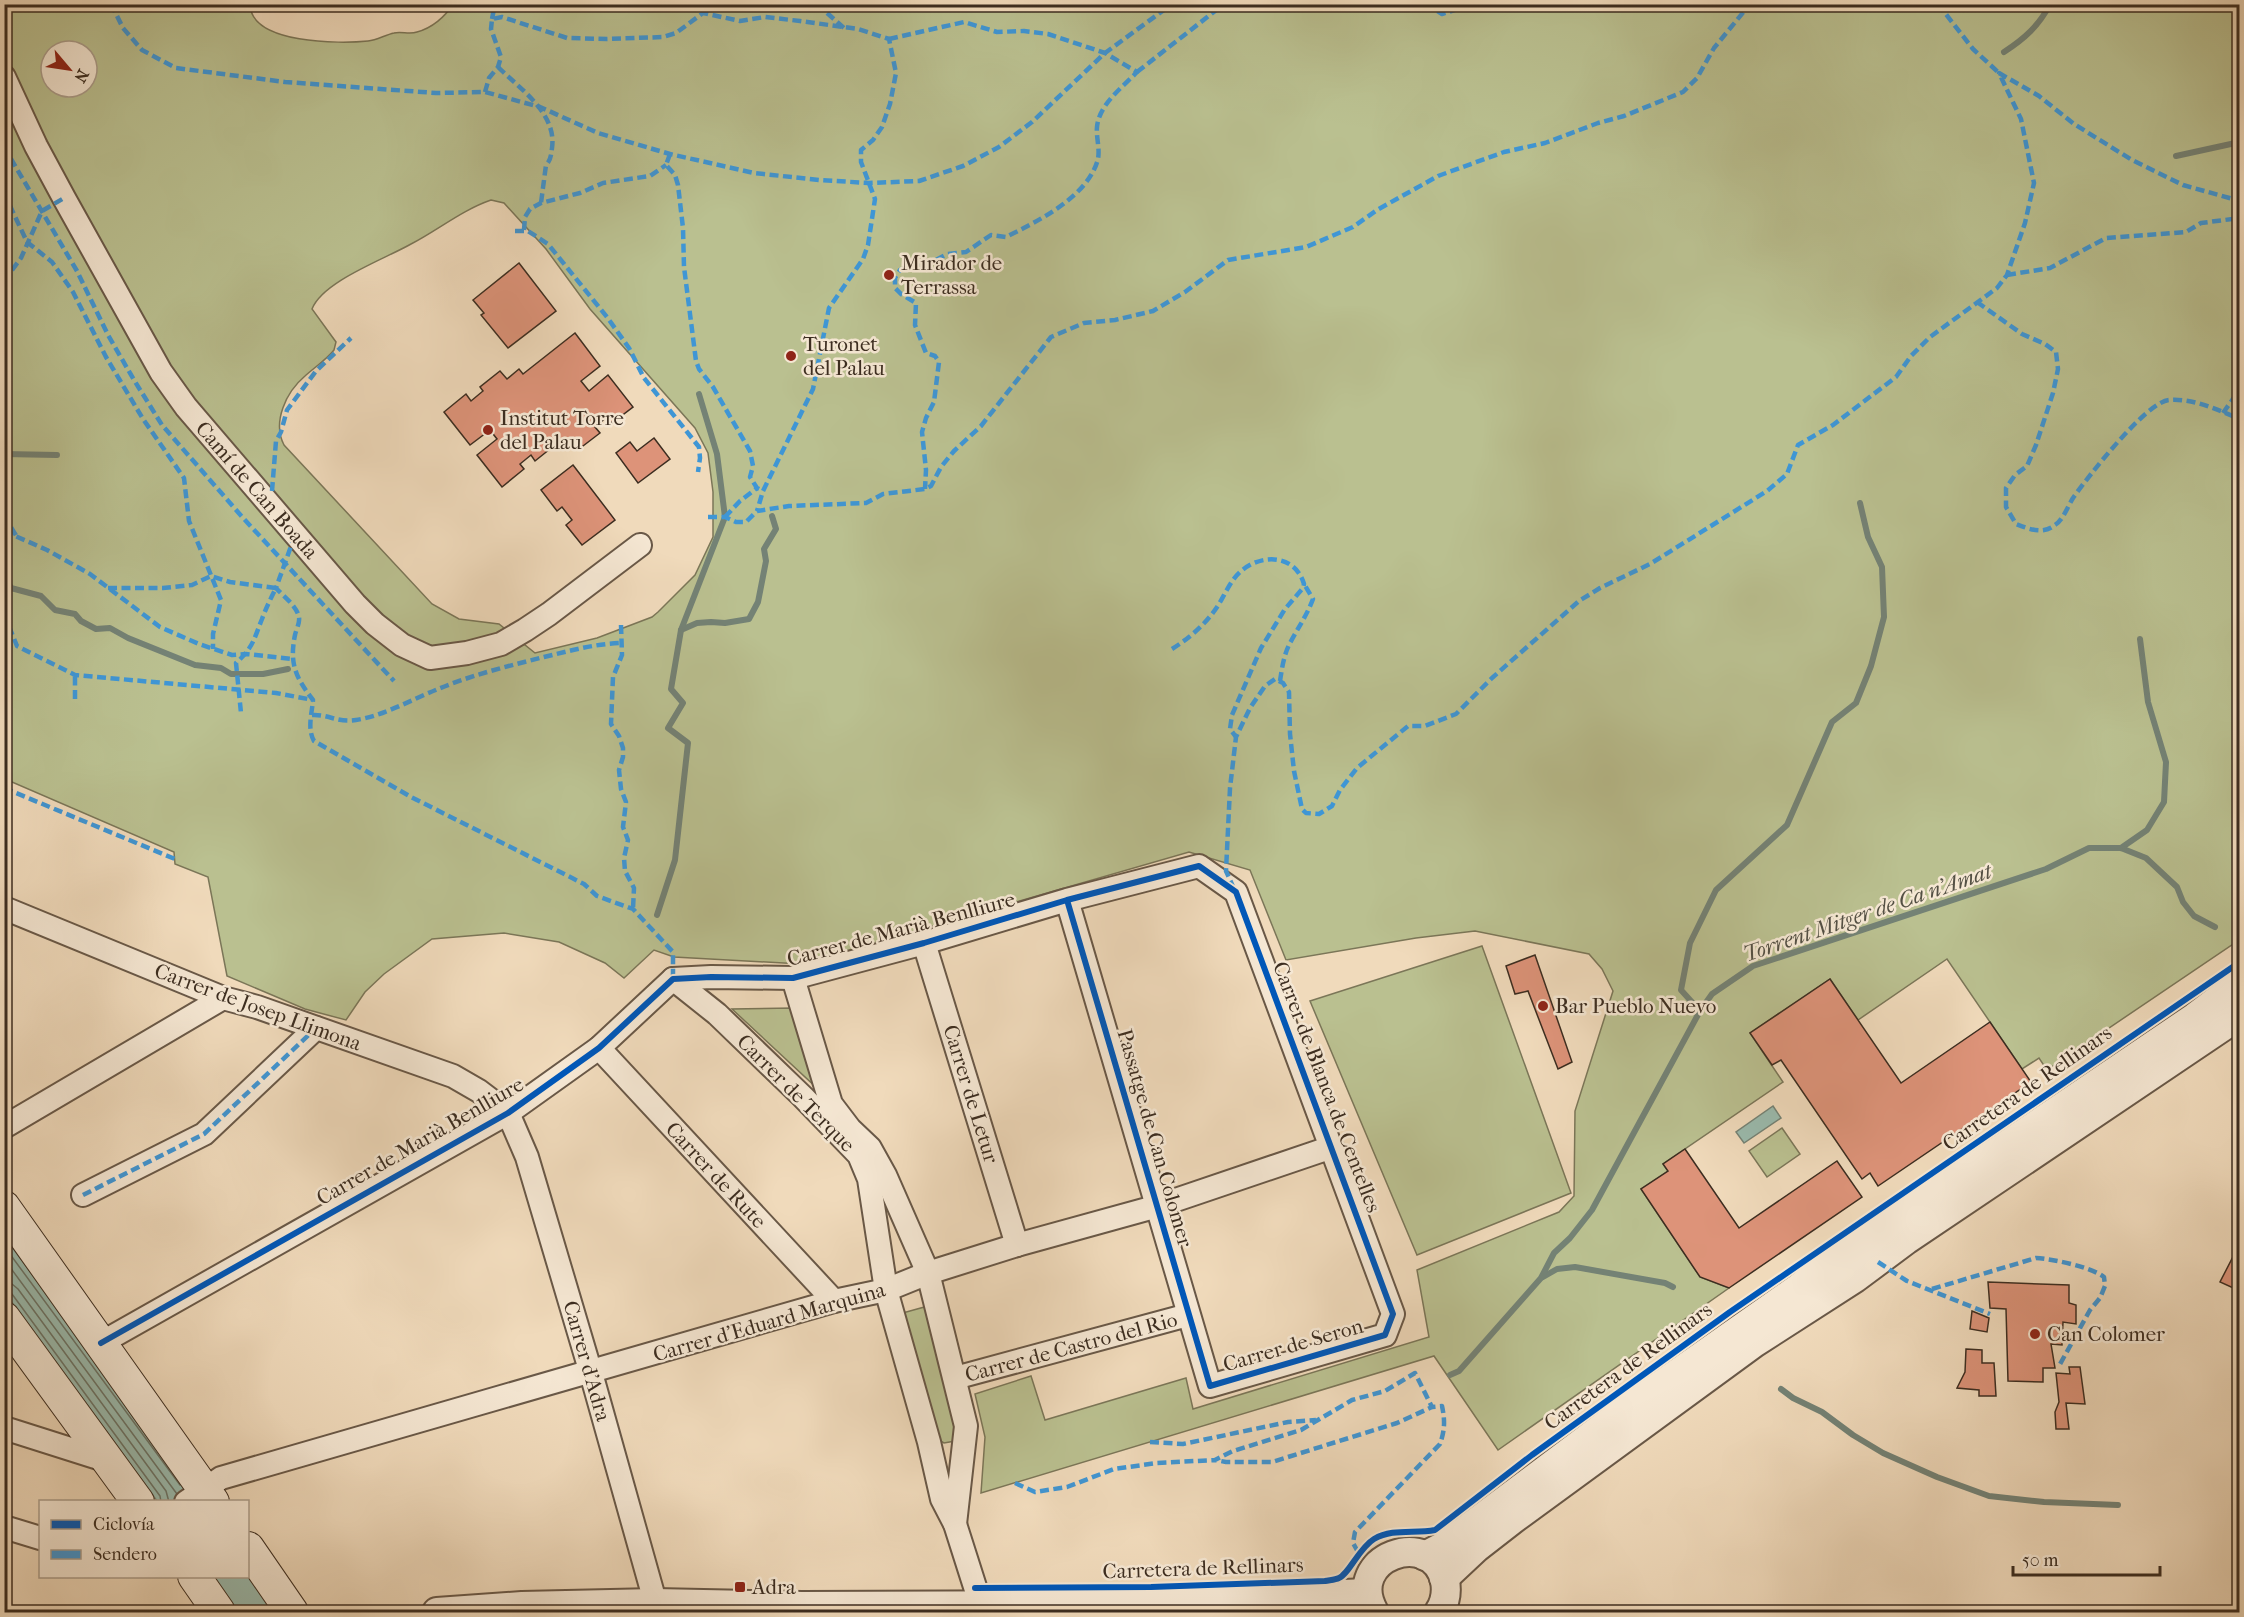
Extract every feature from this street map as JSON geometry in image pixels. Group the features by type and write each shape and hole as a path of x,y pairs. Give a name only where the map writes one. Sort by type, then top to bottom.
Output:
{"main road":[{"path":"4,1208 101,1343 201,1497"},
{"path":"4,1318 137,1500"},
{"path":"249,1549 292,1612"},
{"path":"195,1578 219,1612"}],"street":[{"name":"Camí de Can Boada","path":"4,77 36,146 161,372 194,416 355,604 375,624 402,645 430,658 467,653 501,644 549,614 640,544"},
{"name":"Carrer de Marià Benlliure","path":"101,1343 508,1113 599,1048 673,979 793,978 924,943 1067,900 1199,866"},
{"name":"Carrer de Blanca de Centelles","path":"1199,866 1236,892 1393,1314 1385,1335"},
{"name":"Passatge de Can Colomer","path":"1067,900 1210,1386"},
{"name":"Carrer de Josep Llimona","path":"4,908 223,998 257,1007 453,1076 479,1091 508,1113"},
{"name":"Carrer de Letur","path":"924,943 1017,1245"},
{"name":"Carrer de Terque","path":"793,978 831,1104 850,1129 870,1148 885,1175 928,1273 966,1426 955,1524"},
{"name":"Carrer de Terque","path":"673,979 717,1014 859,1155 869,1179 886,1290 929,1442 942,1499 955,1524 982,1609"},
{"name":"Carretera de Rellinars","path":"1425,1556 1444,1546 1617,1416 1840,1256 2195,1017 2240,983"},
{"path":"4,1127 223,998"},
{"path":"1444,1578 1476,1548 1512,1520 1754,1343 1855,1278 1906,1240 2240,1015"},
{"path":"83,1195 204,1134 316,1028"},
{"name":"Carrer de Rute","path":"599,1048 834,1301"},
{"name":"Carrer d'Adra","path":"508,1113 527,1157 657,1608"},
{"name":"Carrer d'Eduard Marquina","path":"201,1497 221,1478 834,1301 886,1290 928,1273 1017,1245 1158,1206 1332,1147"},
{"name":"Carrer de Castro del Rio","path":"955,1378 1188,1315"},
{"name":"Carrer de Seron","path":"1210,1386 1385,1335"},
{"path":"4,1428 108,1461"},
{"path":"929,1442 937,1449 947,1453 956,1450 964,1442"},
{"path":"4,1527 39,1538"},
{"path":"1371,1603 1371,1574 1382,1560 1398,1552 1416,1553 1425,1556 1436,1565 1444,1578 1445,1599 1439,1612"},
{"name":"Carretera de Rellinars","path":"437,1612 522,1606 982,1609 1088,1605 1371,1603"}],"green space":[{"path":"453,4 2239,5 2239,940 2047,1070 2039,1058 2022,1069 1947,959 1858,1020 1830,979 1750,1033 1783,1082 1663,1164 1668,1171 1641,1189 1700,1277 1729,1288 1498,1450 1434,1356 981,1493 985,1437 975,1394 1031,1376 1045,1420 1186,1378 1193,1409 1429,1337 1417,1270 1559,1212 1574,1196 1575,1111 1613,991 1602,969 1589,954 1475,931 1416,938 1286,960 1250,870 1189,852 801,964 674,957 654,950 624,978 605,963 559,942 504,933 432,939 384,974 365,992 346,1020 305,1009 227,976 208,877 175,864 174,852 5,779 5,5 250,5 254,18 265,28 299,39 338,42 368,41 394,33 417,32 442,18","holes":["491,200 504,203 546,249 590,309 695,428 708,453 713,492 713,537 695,575 658,612 652,617 597,638 535,653 499,624 459,619 432,604 284,445 280,427 280,417 292,390 334,350 336,342 312,309 318,299 341,280 411,244 470,209"]},
{"path":"1482,946 1571,1193 1417,1255 1310,1001"},
{"path":"794,1008 818,1089 732,1009"},
{"path":"1782,1128 1800,1154 1767,1177 1749,1151"},
{"path":"928,1306 960,1423 955,1441 944,1443 937,1439 899,1314"}],"water":[{"path":"1773,1106 1781,1118 1744,1143 1736,1132"},
{"path":"4,1236 198,1500 156,1500 5,1293"},
{"path":"249,1568 279,1612 237,1612 212,1578 249,1578"}],"building":[{"path":"519,263 556,311 508,348 481,315 484,313 473,300"},
{"path":"575,333 600,366 581,381 589,391 608,375 633,407 612,423 607,417 595,427 600,433 579,449 572,440 559,450 555,445 535,461 531,455 520,464 524,469 502,487 477,455 497,439 490,430 470,445 444,412 466,394 471,401 483,391 480,387 500,371 507,379 519,369 523,374"},
{"path":"654,438 670,459 638,483 616,453 630,442 637,451"},
{"path":"573,465 615,520 582,545 566,525 572,520 562,507 557,511 541,490"},
{"path":"1535,955 1572,1062 1558,1069 1528,991 1515,994 1506,966"},
{"path":"1830,979 1901,1083 1990,1022 2031,1082 1878,1186 1870,1173 1862,1179 1781,1060 1772,1065 1750,1033"},
{"path":"1685,1149 1739,1228 1837,1161 1862,1197 1729,1288 1700,1277 1641,1189 1668,1171 1663,1164"},
{"path":"2240,1243 2240,1291 2220,1282"},
{"name":"Can Colomer","path":"1988,1282 2069,1285 2069,1303 2076,1305 2076,1324 2063,1322 2062,1345 2051,1344 2055,1368 2043,1368 2043,1382 2008,1381 2006,1309 1990,1308"},
{"path":"1972,1311 1989,1318 1987,1332 1970,1329"},
{"name":"Can Colomer","path":"1966,1349 1982,1350 1982,1363 1994,1363 1996,1396 1979,1396 1979,1390 1957,1388 1965,1372"},
{"path":"2069,1367 2080,1367 2085,1404 2066,1403 2069,1429 2056,1429 2055,1412 2059,1402 2056,1373 2070,1374"}],"waterway":[{"path":"2004,52 2030,31 2050,4"},
{"path":"2176,156 2240,142"},
{"path":"657,915 675,860 688,743 668,728 683,703 671,689 681,630 725,517 717,454 699,394"},
{"path":"4,454 57,455"},
{"path":"1700,1011 1681,990 1690,943 1716,890 1787,825 1832,722 1856,703 1871,666 1884,617 1882,567 1868,537 1860,503"},
{"path":"681,630 697,623 725,623 749,619 758,602 766,561 764,549 776,529 772,516"},
{"path":"4,575 11,588 41,596 55,610 75,614 81,621 96,629 110,628 128,638 195,665 221,668 231,674 263,674 288,669"},
{"path":"2121,848 2147,830 2164,802 2166,762 2148,702 2140,639"},
{"name":"Torrent Mitger de Ca n'Amat","path":"1450,1375 1459,1371 1541,1278 1554,1253 1570,1238 1592,1210 1700,1011 1712,994 1753,966 2046,869 2089,848 2121,848 2146,858 2177,887 2183,902 2194,916 2215,927"},
{"path":"1543,1277 1557,1269 1575,1267 1665,1283 1673,1287"},
{"path":"1781,1389 1793,1398 1822,1412 1883,1453 1937,1477 1989,1496 2044,1502 2118,1505"}],"marked path":[{"path":"111,4 123,28 142,50 176,68 285,82 436,93 485,92 540,107 598,133 670,154 754,173 869,183 919,181 963,166 999,147 1032,122 1105,53 1172,4"},
{"path":"492,19 495,4"},
{"path":"817,4 844,28"},
{"path":"1137,72 1224,4"},
{"path":"1426,4 1442,14 1474,4"},
{"path":"708,517 725,517 736,522 746,522 757,511 789,506 866,503 883,494 925,489 931,486 941,467 954,451 981,426 1051,337 1084,323 1115,320 1153,311 1185,292 1228,260 1306,247 1353,227 1377,210 1438,176 1504,152 1545,143 1624,116 1683,92 1697,78 1714,48 1750,4"},
{"path":"1938,4 1973,49 1999,73"},
{"path":"485,92 489,78 498,67 501,57 491,29 492,19 502,17 567,38 663,37 676,33 703,13 740,21 765,17 858,29 889,39 896,73 890,104 882,127 873,140 861,150 861,162 875,199 868,245 863,259 829,308 813,389 763,491 757,511"},
{"path":"889,39 964,22 997,32 1024,31 1048,34 1105,53 1137,72 1112,96 1102,111 1097,127 1098,159 1084,185 1073,196 1047,215 1006,237 991,235 966,252 947,254 927,265 915,265 900,270 895,278 895,288 916,303 915,325 926,353 935,356 939,362 934,402 922,432 926,470 925,489"},
{"path":"498,67 535,103 549,124 552,148 546,165 541,203"},
{"path":"1234,889 1226,871 1230,788 1236,737 1250,708 1265,686 1275,679 1283,683 1289,692 1294,771 1302,809 1306,813 1319,814 1332,806 1340,790 1357,768 1408,726 1425,726 1456,714 1492,678 1579,601 1600,588 1650,564 1767,491 1787,474 1798,445 1833,425 1896,377 1911,356 1930,337 1997,288 2007,275 2025,223 2034,183 2021,119 1999,73 2039,96 2074,124 2132,160 2183,185 2240,201"},
{"path":"4,147 77,271 108,335 162,425 244,519 394,681"},
{"path":"670,154 666,165 675,175 678,185 683,228 684,267 696,361 750,451 753,466 750,477 757,488 763,491"},
{"path":"524,230 525,217 530,209 541,203 580,193 603,183 650,176 666,165"},
{"path":"4,193 27,242 52,262 73,292 106,357 143,419 184,478 189,521 221,600 213,634 213,649"},
{"path":"4,281 21,258 42,211 64,198"},
{"path":"2007,275 2050,268 2106,238 2186,232 2201,223 2240,218"},
{"path":"515,231 528,231 548,244 607,317 629,348 644,378 699,447 698,472"},
{"path":"1977,302 2022,334 2045,344 2056,352 2058,369 2053,393 2036,445 2027,466 2015,475 2006,488 2006,507 2016,524 2031,529 2046,530 2058,523 2073,498 2103,459 2146,413 2159,404 2169,400 2187,401 2205,405 2240,419"},
{"path":"272,491 276,441 287,410 316,371 351,338"},
{"path":"2223,413 2240,389"},
{"path":"725,517 757,488"},
{"path":"4,516 17,537"},
{"path":"4,531 47,550 90,574 160,627 232,655 246,654 293,659"},
{"path":"295,535 276,588 293,605 299,617 293,645 294,663 302,685 313,700 310,726 314,741 411,797 584,884 597,896 633,909 673,952 673,979"},
{"path":"1172,649 1204,623 1234,579 1248,566 1267,560 1276,560 1285,562 1300,574 1304,584 1303,588 1285,609 1261,648 1232,715 1230,729 1236,737"},
{"path":"108,588 163,588 192,585 211,576 230,582 276,588 252,643 236,663 241,713"},
{"path":"1280,681 1288,647 1313,599 1304,584"},
{"path":"4,614 17,646 75,675 276,693 313,700"},
{"path":"621,625 622,655 613,677 611,724 623,748 619,770 621,789 626,802 623,827 628,840 624,858 625,871 634,888 633,909"},
{"path":"312,715 344,720 366,718 490,671 582,648 620,643"},
{"path":"75,675 75,699"},
{"path":"4,788 175,859"},
{"path":"83,1195 204,1134 316,1028"},
{"path":"1932,1289 2036,1258 2071,1264 2098,1273 2104,1277 2105,1286 2100,1298 2090,1310 2059,1366"},
{"path":"1878,1262 1907,1281 1990,1314"},
{"path":"1015,1483 1035,1492 1067,1487 1114,1469 1157,1463 1215,1460 1233,1451 1301,1430 1352,1400 1385,1391 1415,1373 1432,1407 1397,1423 1272,1462 1215,1460"},
{"path":"1358,1552 1353,1543 1355,1532 1440,1444 1444,1425 1442,1406 1432,1407"},
{"path":"1150,1442 1183,1444 1288,1422 1316,1420"}],"cycle path":[{"path":"101,1343 508,1113 599,1048 673,979 793,978 924,943 1067,900 1199,866 1236,892 1393,1314 1385,1335 1210,1386 1067,900"},
{"path":"975,1588 1151,1587 1325,1581 1339,1578 1374,1539 1396,1532 1435,1530 1532,1455 1730,1312 2240,962"}],"place":[{"name":"Mirador de Terrassa","path":"889,275"},
{"name":"Turonet del Palau","path":"791,356"},
{"name":"Institut Torre del Palau","path":"488,430"},
{"name":"Bar Pueblo Nuevo","path":"1543,1006"},
{"name":"Can Colomer","path":"2035,1334"},
{"name":"Adra","path":"740,1587"}]}
